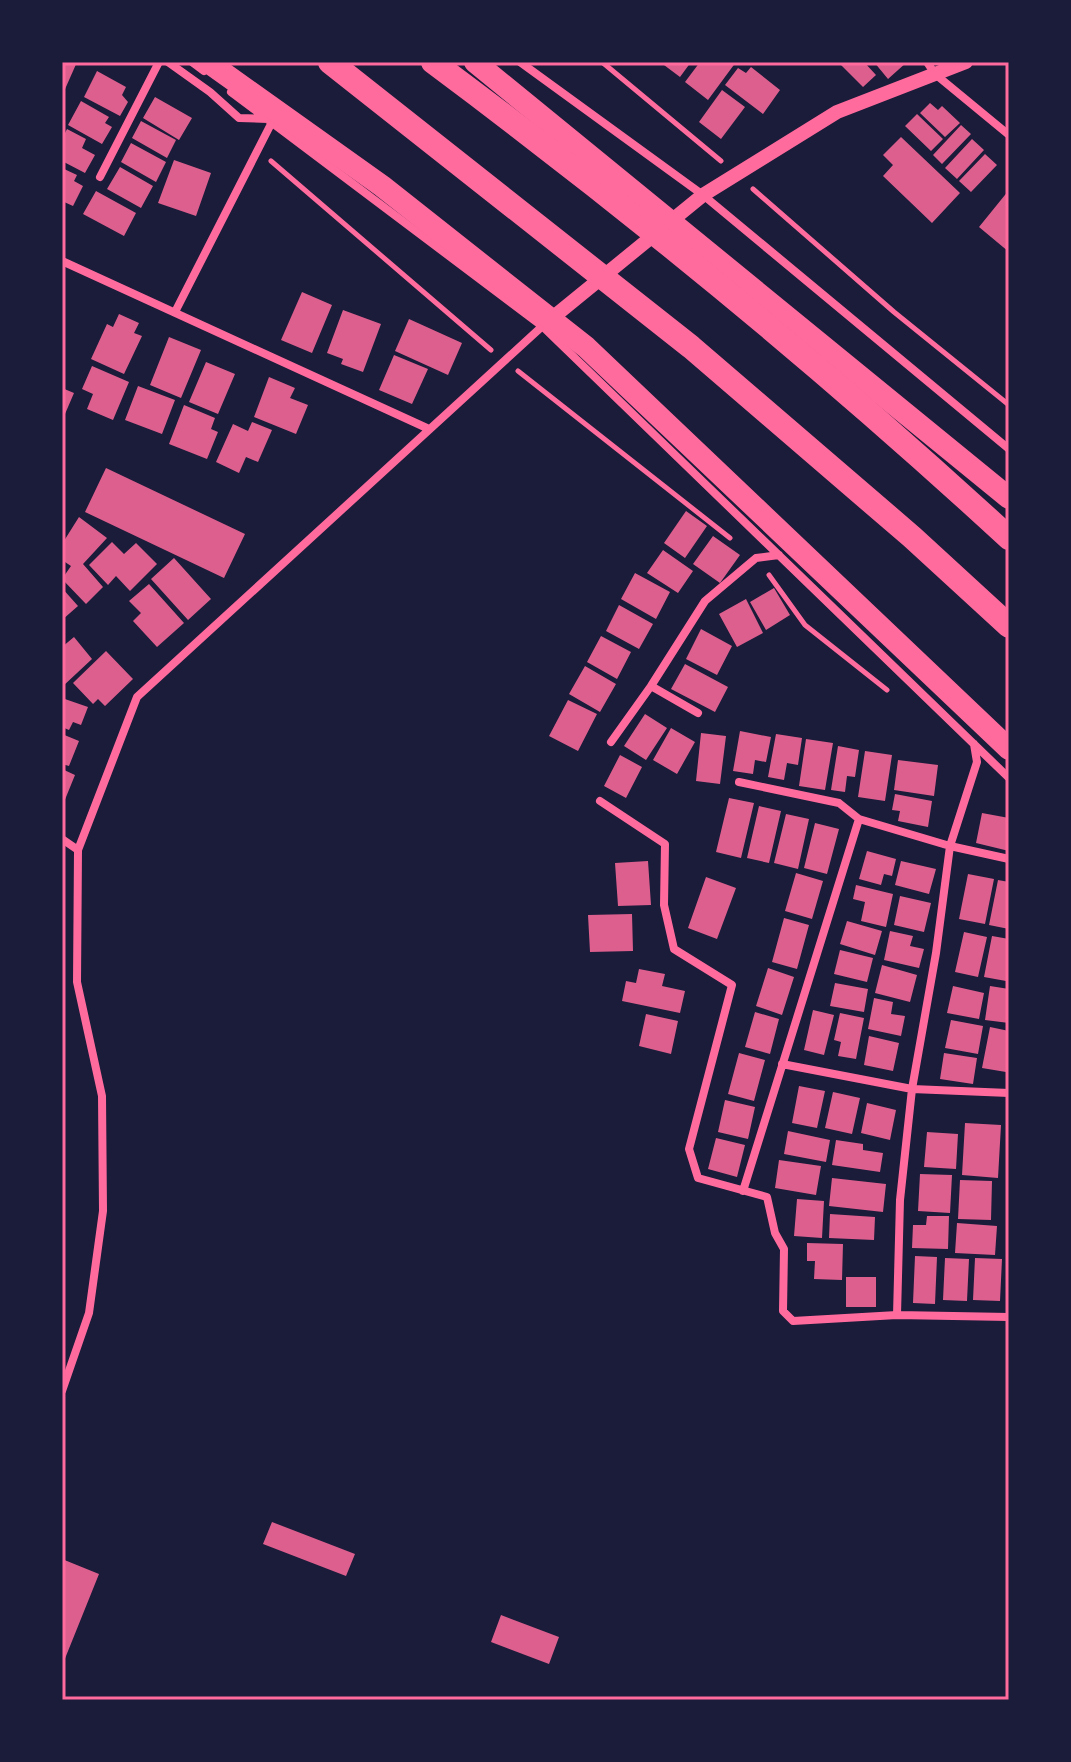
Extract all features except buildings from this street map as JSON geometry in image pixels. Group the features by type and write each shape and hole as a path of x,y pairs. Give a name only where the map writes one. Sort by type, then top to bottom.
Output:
{"highway":[{"path":"208,62 382,186 546,322 586,347 1009,749"},
{"path":"330,62 691,347 912,537 1009,626"},
{"path":"433,62 729,293 1009,538"},
{"path":"475,62 1009,498"}],"street":[{"path":"100,177 159,62"},
{"path":"168,62 210,92 239,118 270,121"},
{"path":"192,62 546,322 779,555 1009,778"},
{"path":"520,62 703,195 1009,449"},
{"path":"62,1391 89,1313 103,1211 102,1096 77,982 78,850 137,697 546,322 703,195 837,112 931,68 966,62"},
{"path":"931,68 1009,135"},
{"path":"175,312 270,121"},
{"path":"62,261 429,429"},
{"path":"611,742 705,601 756,558 779,555"},
{"path":"651,686 698,713"},
{"path":"897,1315 900,1200 912,1089 936,953 950,846 977,762 974,744"},
{"path":"739,782 839,803 859,819 950,846 1009,859"},
{"path":"600,801 665,844 664,905 674,949 732,985 689,1149 698,1178 767,1197 775,1233 784,1249 783,1311 793,1321 897,1315 1009,1316"},
{"path":"743,1191 859,819"},
{"path":"62,839 78,850"},
{"path":"782,1064 912,1089 1009,1093"}],"path":[{"path":"602,62 661,109 894,312 1009,405"},
{"path":"258,150 504,361 756,558 805,625 891,693"}]}
